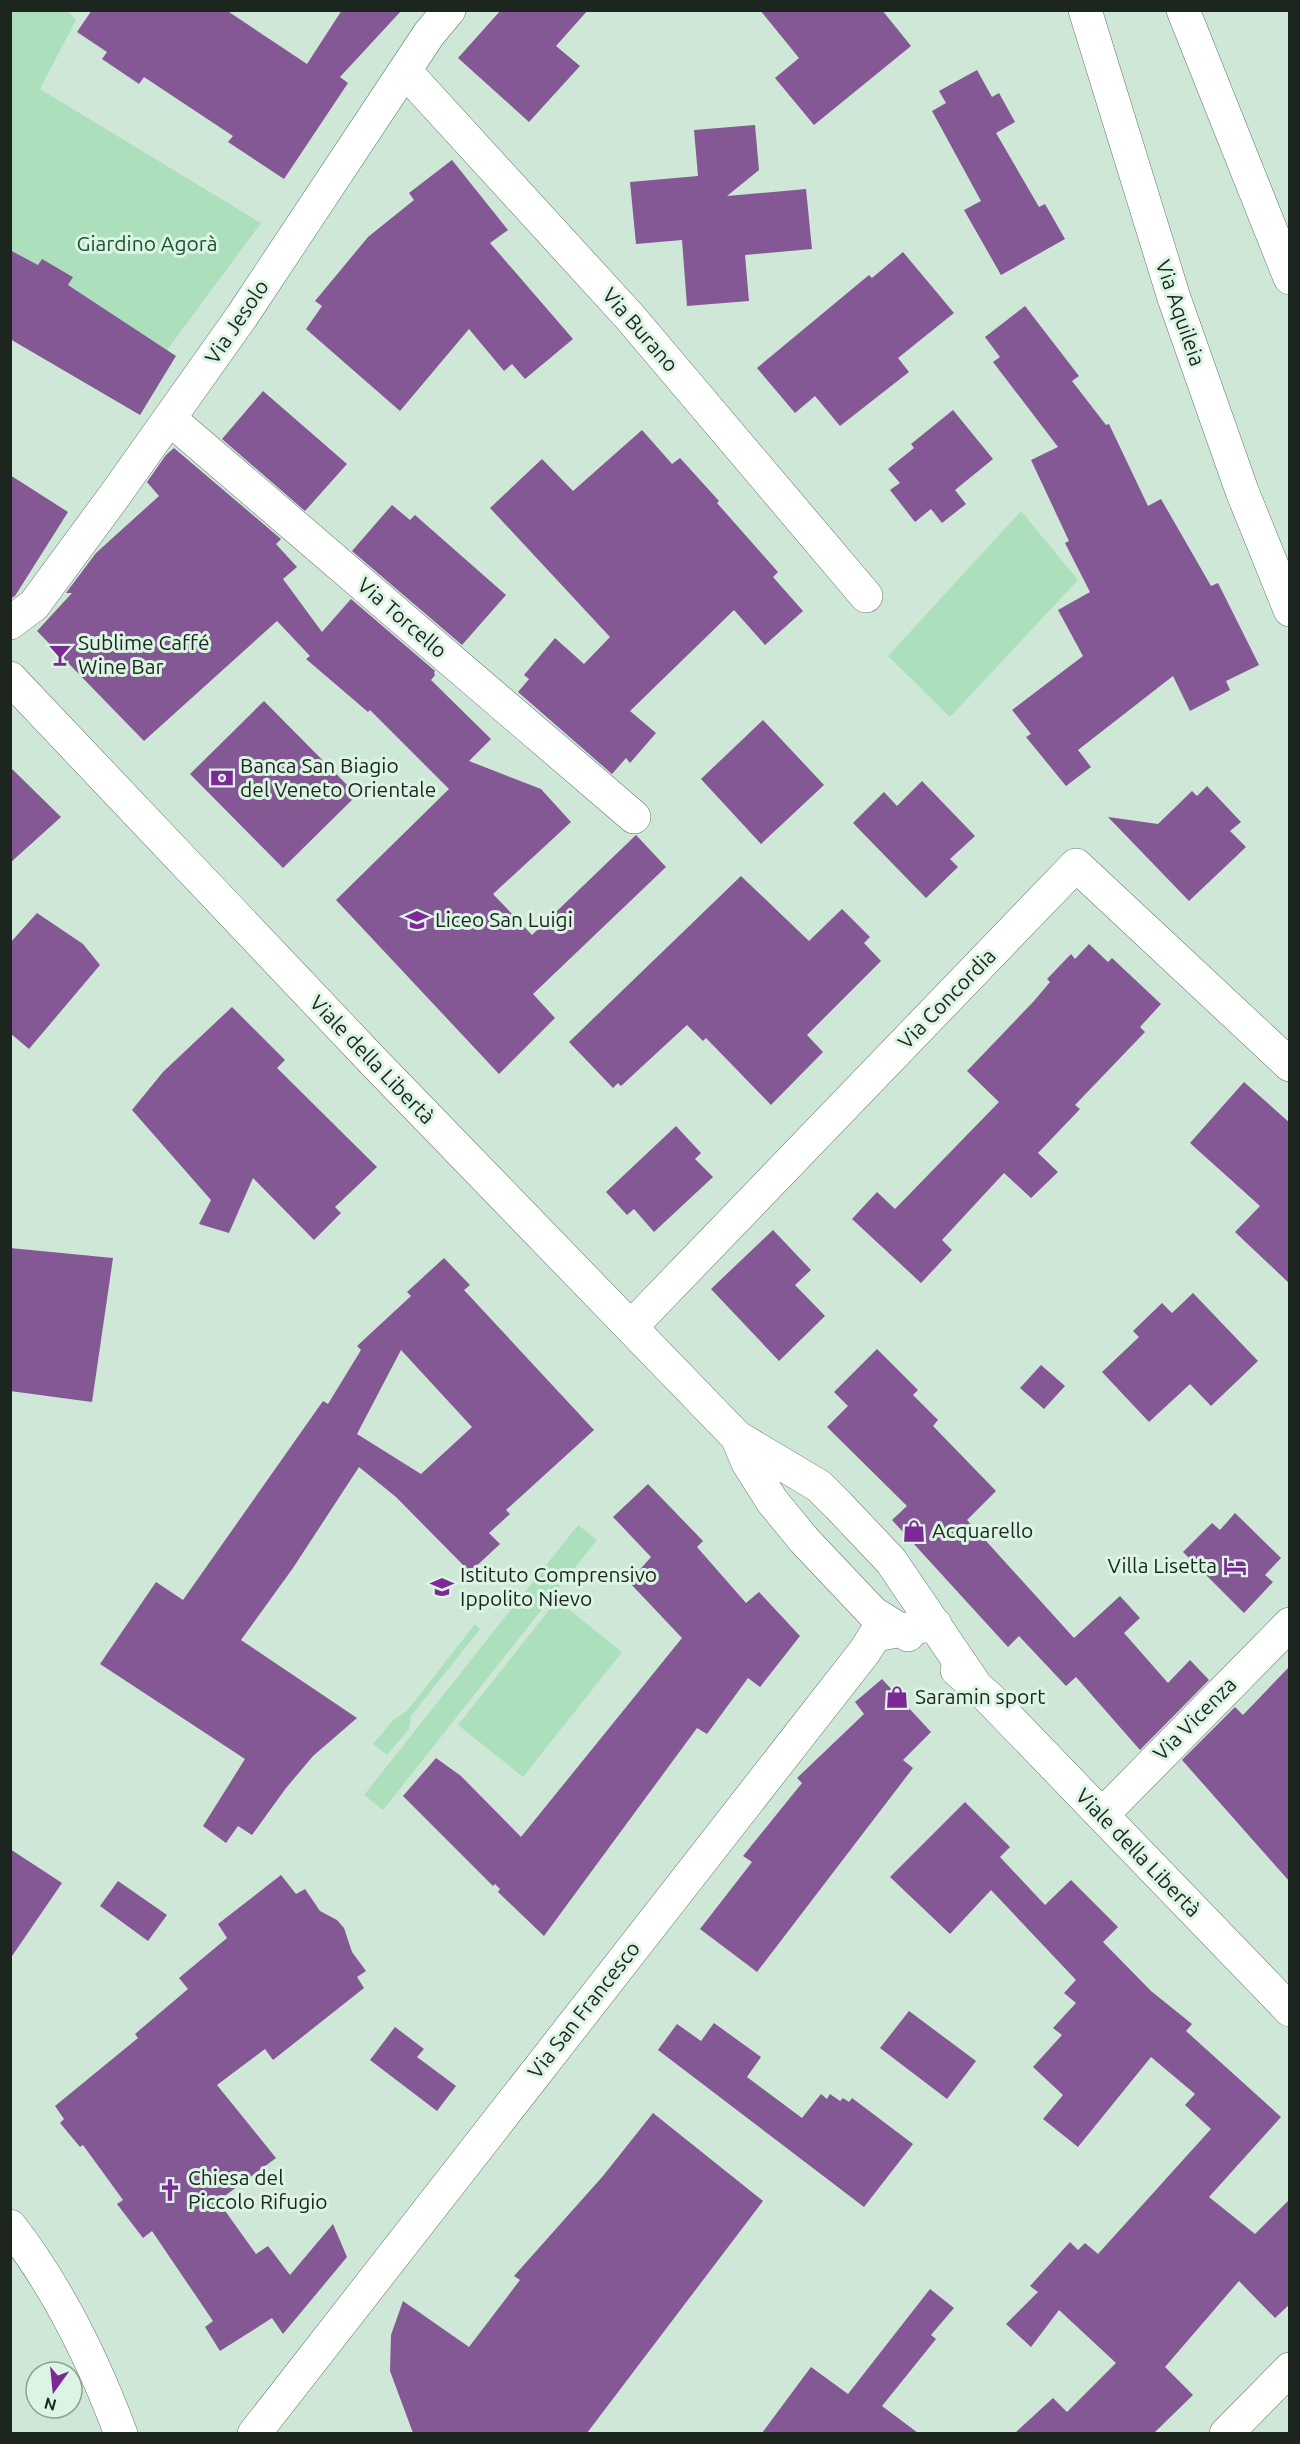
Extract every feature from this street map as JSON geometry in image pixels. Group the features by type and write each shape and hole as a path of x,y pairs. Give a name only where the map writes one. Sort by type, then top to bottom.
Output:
{"street":[{"name":"Via Jesolo","path":"10,623 34,606 170,419 242,316 429,34 449,10"},
{"name":"Via Aquileia","path":"1084,10 1174,298 1242,491 1290,610"},
{"path":"1183,10 1290,278"},
{"name":"Via Burano","path":"405,71 629,316 866,596"},
{"name":"Via Torcello","path":"170,419 634,817"},
{"name":"Viale della Libertà","path":"10,678 372,1060 737,1437 819,1486 891,1561 981,1690 1290,2010"},
{"name":"Via Concordia","path":"631,1327 1076,865 1281,1056"},
{"name":"Viale della Libertà","path":"737,1437 748,1463 772,1501 804,1540 883,1626 981,1690"},
{"path":"883,1626 935,1624"},
{"name":"Via Vicenza","path":"1102,1815 1290,1624"},
{"name":"Via San Francesco","path":"254,2433 883,1626"},
{"path":"10,2226 39,2264 68,2311 122,2433"},
{"path":"1226,2433 1290,2369"}],"green space":[{"name":"Giardino Agorà","path":"11,11 68,11 76,20 40,89 261,223 167,350 68,285 73,276 43,260 38,265 11,250"},
{"path":"1021,511 1078,580 950,717 888,656"},
{"path":"578,1525 597,1540 383,1810 364,1795"},
{"path":"557,1600 622,1652 523,1777 458,1725"},
{"path":"475,1624 480,1629 411,1716 409,1729 387,1755 373,1744 394,1719 407,1711"}],"building":[{"path":"92,10 226,10 307,64 342,10 402,10 340,77 348,83 284,179 228,142 233,136 144,77 139,84 102,59 107,52 77,32"},
{"path":"501,10 588,10 556,46 580,66 529,122 458,58"},
{"path":"760,10 882,10 911,46 814,125 775,78 799,58"},
{"path":"977,70 992,97 999,93 1015,122 996,133 1039,207 1045,204 1065,239 1001,275 964,210 981,201 932,111 946,103 939,91"},
{"path":"755,125 759,170 727,196 806,189 812,249 745,255 749,301 687,306 682,240 636,244 630,182 698,176 694,130"},
{"path":"452,160 508,230 490,243 573,339 525,379 512,364 504,371 469,329 400,411 306,329 322,306 315,301 368,237 414,200 409,193"},
{"path":"10,250 38,265 42,259 73,277 68,285 176,356 140,415 10,339"},
{"path":"903,252 954,313 898,358 909,372 840,426 815,396 795,413 757,368 869,275 872,278"},
{"path":"1025,306 1079,376 1072,381 1106,425 1109,424 1148,506 1161,499 1211,586 1218,583 1259,665 1226,681 1230,690 1190,711 1173,676 1078,750 1091,767 1066,786 1026,737 1031,734 1012,710 1083,656 1058,610 1090,592 1065,543 1069,541 1031,460 1058,447 993,362 1000,357 985,337"},
{"path":"263,391 347,464 305,511 222,439"},
{"path":"953,410 993,459 955,490 966,504 942,523 931,509 915,522 890,490 900,483 888,469 914,448 911,444"},
{"path":"642,430 672,464 680,458 719,501 717,503 778,572 773,577 803,611 765,645 734,610 630,711 656,733 630,763 626,758 612,774 518,692 529,679 524,675 555,638 584,664 610,637 490,508 542,459 573,491"},
{"path":"174,448 281,539 276,544 297,567 283,579 322,632 351,599 435,671 431,680 491,739 469,761 541,789 571,822 493,894 532,935 636,835 666,867 533,994 555,1018 499,1074 336,900 449,789 370,710 368,712 306,659 310,656 277,621 144,741 37,631 72,593 66,593 96,553 159,496 147,482 166,455"},
{"path":"10,475 68,512 15,596 10,599"},
{"path":"392,505 410,520 415,515 506,595 462,645 352,551"},
{"path":"264,701 357,795 283,868 190,774"},
{"path":"763,720 824,785 761,844 701,779"},
{"path":"10,767 61,817 10,863"},
{"path":"922,781 975,836 950,859 958,867 926,898 853,823 884,792 897,806"},
{"path":"1207,786 1241,822 1230,831 1246,847 1189,901 1108,817 1158,824 1192,791 1197,796"},
{"path":"741,876 809,941 842,909 870,937 864,943 881,961 807,1035 823,1052 771,1105 706,1038 703,1041 687,1025 621,1086 618,1083 613,1088 569,1042"},
{"path":"37,913 83,944 100,965 29,1049 10,1033 10,943"},
{"path":"1089,944 1108,962 1112,958 1161,1004 1140,1027 1145,1032 1075,1105 1080,1109 1038,1153 1058,1172 1031,1198 1004,1173 942,1240 952,1250 921,1283 852,1219 877,1192 895,1209 999,1102 967,1071 1034,1001 1050,982 1047,979 1071,954 1075,959"},
{"path":"232,1007 285,1060 277,1068 377,1167 335,1207 341,1213 314,1240 253,1178 229,1233 199,1224 211,1200 132,1110 163,1072"},
{"path":"1244,1082 1290,1123 1290,1284 1235,1232 1260,1206 1190,1143"},
{"path":"676,1126 701,1153 695,1159 713,1177 654,1232 634,1209 627,1215 606,1192"},
{"path":"773,1230 811,1270 795,1285 825,1316 779,1361 711,1289"},
{"path":"10,1248 113,1258 92,1402 10,1391"},
{"path":"444,1258 470,1285 464,1290 594,1430 506,1510 510,1514 489,1533 500,1544 470,1572 396,1497 359,1467 293,1568 241,1640 357,1718 313,1756 286,1788 252,1835 238,1826 226,1843 203,1826 245,1759 100,1664 156,1582 183,1600 323,1401 328,1404 361,1350 357,1346 411,1296 407,1292","holes":["401,1350 472,1427 421,1474 357,1434"]},
{"path":"1193,1293 1258,1361 1211,1406 1190,1384 1149,1422 1102,1372 1139,1337 1133,1331 1162,1303 1172,1313"},
{"path":"877,1349 918,1390 913,1395 938,1420 933,1426 996,1491 967,1520 1074,1638 1120,1596 1140,1618 1124,1633 1168,1683 1190,1660 1209,1680 1140,1750 1076,1677 1066,1686 1019,1636 1008,1647 892,1520 907,1506 827,1427 848,1406 834,1392"},
{"path":"1041,1365 1065,1386 1044,1409 1020,1388"},
{"path":"648,1484 703,1541 697,1547 746,1603 759,1592 800,1636 760,1687 748,1678 707,1734 697,1728 544,1936 498,1892 500,1889 495,1884 493,1886 403,1796 436,1758 461,1776 521,1837 682,1638 629,1582 651,1557 613,1517"},
{"name":"Villa Lisetta","path":"1235,1513 1281,1558 1265,1575 1273,1582 1244,1613 1183,1552 1212,1523 1220,1530"},
{"path":"1290,1666 1290,1882 1182,1760 1235,1707 1243,1715"},
{"path":"882,1679 931,1732 903,1760 913,1768 757,1972 700,1929 752,1862 743,1856 802,1783 797,1778 864,1714 855,1702"},
{"path":"965,1802 1010,1847 1000,1857 1045,1905 1071,1880 1118,1927 1103,1942 1151,1991 1192,2024 1186,2031 1281,2117 1209,2197 1255,2234 1290,2199 1290,2304 1275,2318 1239,2281 1165,2367 1193,2395 1154,2433 1015,2433 1053,2398 1067,2412 1116,2363 1059,2310 1031,2347 1006,2324 1038,2292 1030,2286 1070,2242 1078,2250 1085,2243 1098,2254 1211,2129 1185,2105 1195,2094 1151,2057 1078,2147 1043,2119 1063,2095 1033,2067 1062,2035 1053,2028 1076,2003 1064,1993 1076,1980 991,1890 950,1934 890,1877"},
{"path":"10,1849 62,1883 10,1959"},
{"path":"281,1875 296,1894 305,1889 320,1911 337,1920 344,1928 352,1952 366,1971 357,1977 364,1988 273,2060 265,2049 217,2085 276,2158 218,2201 256,2254 268,2246 290,2275 333,2224 347,2257 283,2334 272,2318 220,2351 205,2327 213,2321 152,2231 143,2238 117,2204 123,2200 83,2145 80,2147 60,2123 64,2119 55,2106 138,2038 135,2034 188,1989 179,1978 227,1938 218,1924"},
{"path":"118,1881 167,1915 148,1941 100,1906"},
{"path":"909,2011 976,2061 947,2099 880,2048"},
{"path":"714,2023 761,2057 747,2077 802,2118 821,2094 827,2099 830,2094 840,2101 843,2098 849,2102 852,2098 913,2144 864,2207 658,2050 677,2024 701,2041"},
{"path":"395,2027 424,2049 417,2057 456,2086 437,2111 370,2060"},
{"path":"653,2113 763,2201 587,2433 413,2433 390,2371 391,2335 403,2301 469,2347 520,2280 514,2276 603,2176"},
{"path":"930,2289 954,2308 931,2335 936,2339 882,2406 918,2433 762,2433 811,2367 848,2394"}],"place":[{"name":"Sublime Caffé Wine Bar","path":"60,655"},
{"name":"Banca San Biagio del Veneto Orientale","path":"222,778"},
{"name":"Liceo San Luigi","path":"417,920"},
{"name":"Acquarello","path":"914,1531"},
{"name":"Villa Lisetta","path":"1235,1566"},
{"name":"Istituto Comprensivo Ippolito Nievo","path":"442,1587"},
{"name":"Saramin sport","path":"897,1697"},
{"name":"Chiesa del Piccolo Rifugio","path":"170,2190"}]}
